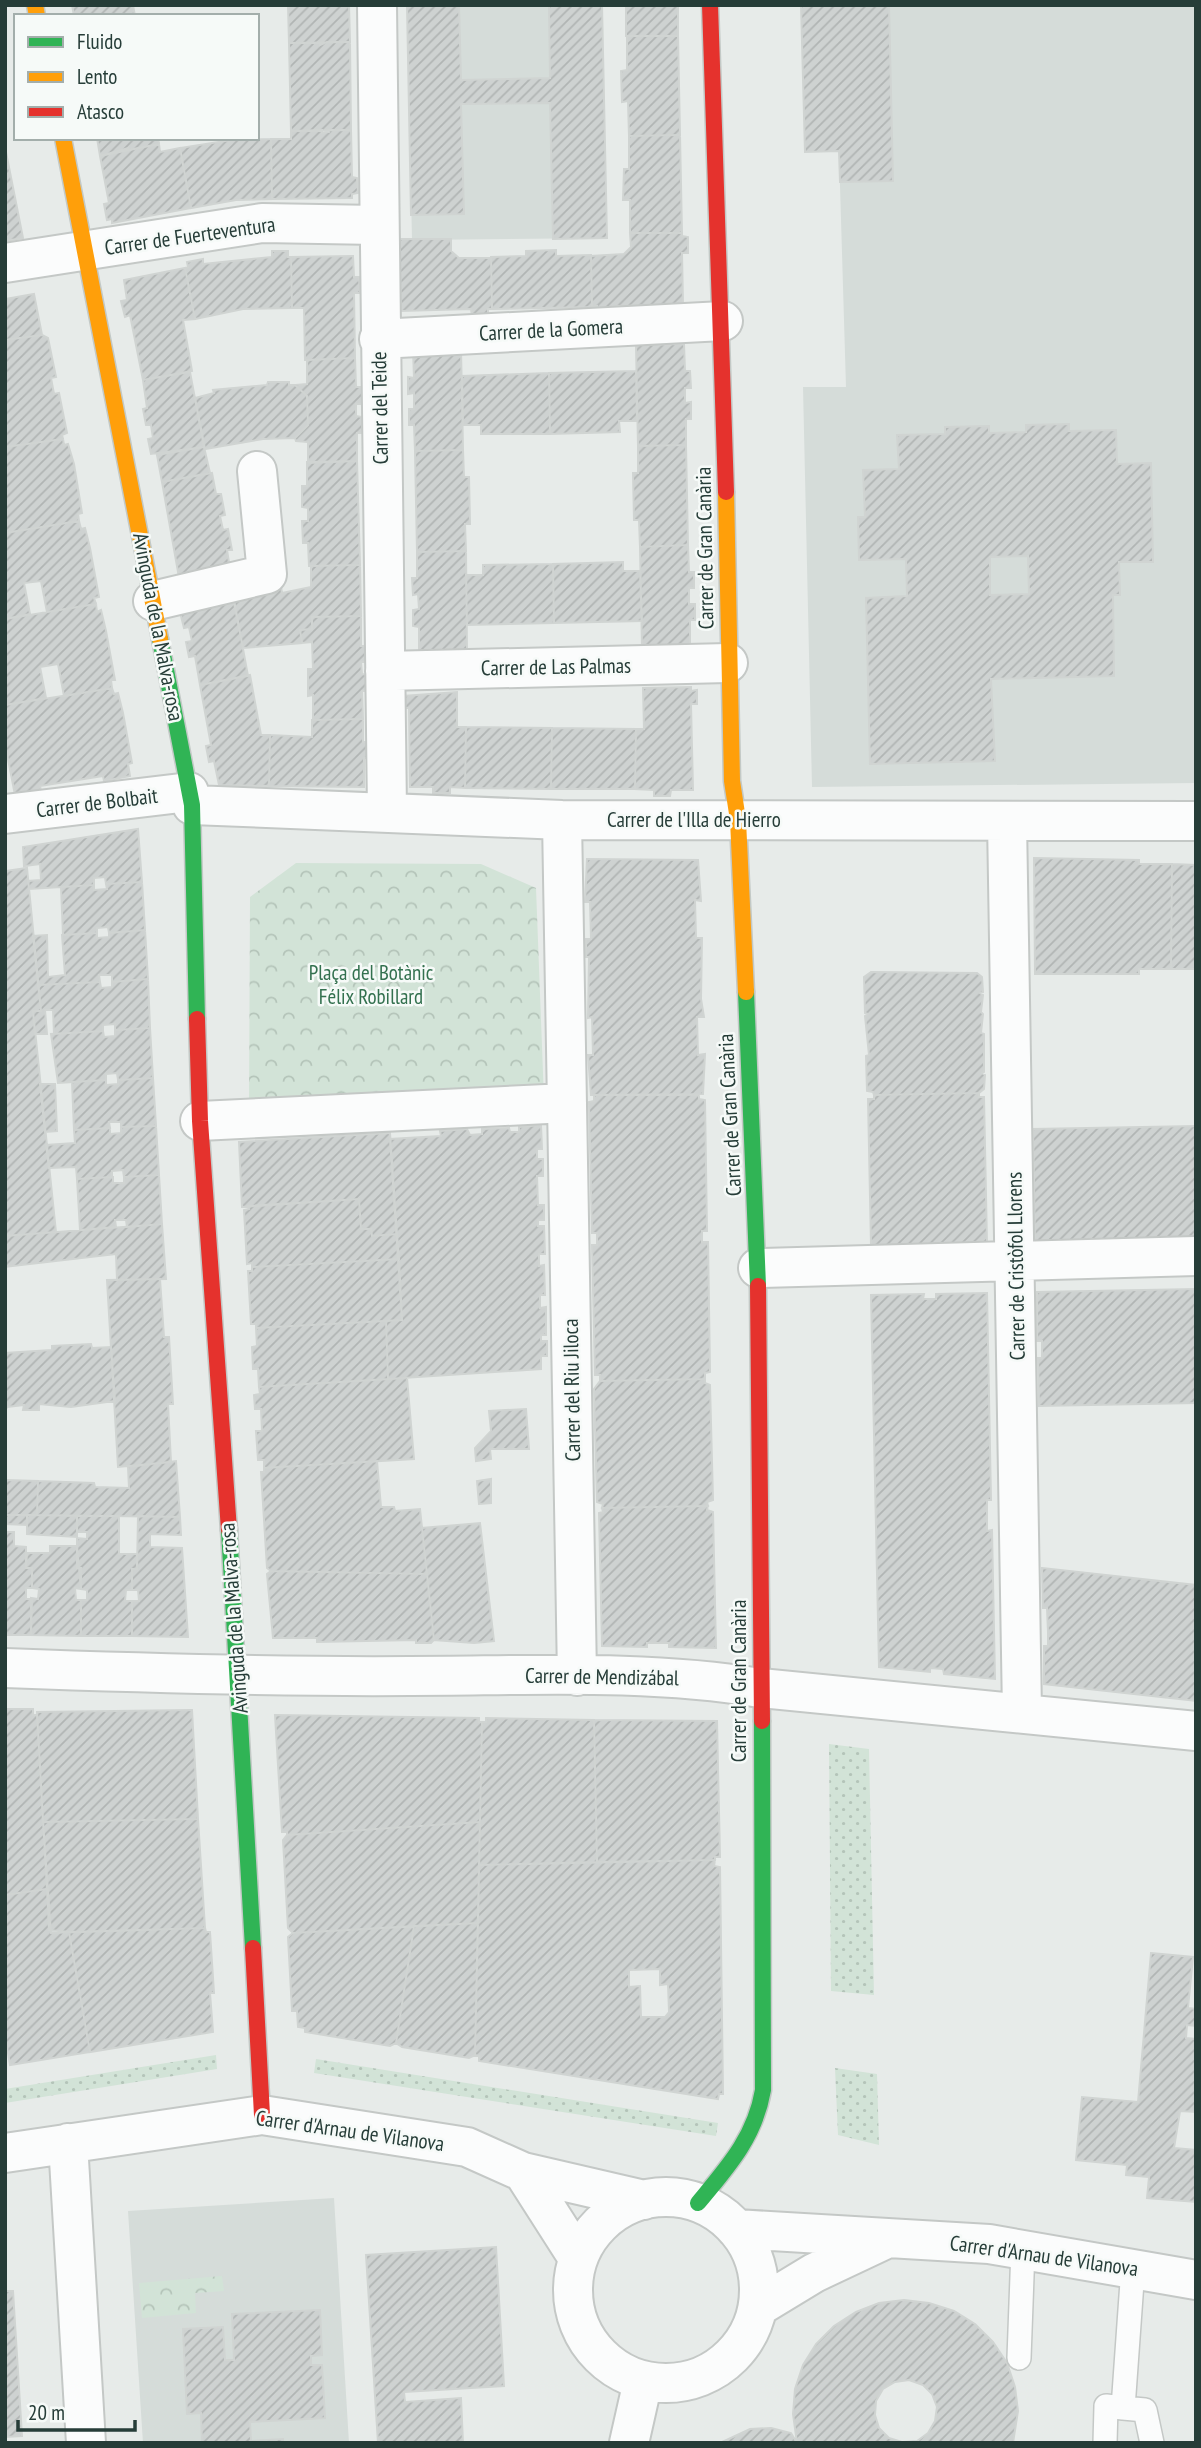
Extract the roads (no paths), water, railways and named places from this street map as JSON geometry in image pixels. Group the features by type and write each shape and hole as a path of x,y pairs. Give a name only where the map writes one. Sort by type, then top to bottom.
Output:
{"street":[{"name":"Carrer del Teide","path":"377,5 377,225 387,811"},
{"name":"Carrer de Gran Canària","path":"698,2203 742,2150 764,2102 758,1268 738,820 732,781 723,321 710,5"},
{"name":"Avinguda de la Malva-rosa","path":"63,140 191,798 200,1121 239,1677 262,2115"},
{"name":"Carrer de Fuerteventura","path":"5,263 262,223 377,225"},
{"name":"Carrer de la Gomera","path":"379,339 723,321"},
{"path":"153,601 267,574 257,471"},
{"name":"Carrer de Las Palmas","path":"385,671 728,663"},
{"name":"Carrer de l'Illa de Hierro","path":"191,798 562,820 1196,821"},
{"name":"Carrer de Bolbait","path":"5,814 191,798"},
{"name":"Carrer del Riu Jiloca","path":"562,820 577,1676"},
{"name":"Carrer de Cristòfol Llorens","path":"1007,821 1017,1261 1022,1712"},
{"path":"200,1121 567,1103"},
{"path":"758,1268 1196,1256"},
{"name":"Carrer de Mendizábal","path":"5,1668 239,1677 577,1676 709,1679 760,1688 1196,1731"},
{"name":"Carrer d'Arnau de Vilanova","path":"5,2153 262,2115 467,2147 523,2172 644,2200"},
{"path":"68,2143 86,2443"},
{"path":"523,2172 578,2258"},
{"path":"671,2197 698,2203 719,2213 736,2229 751,2252 758,2279 758,2307 747,2335 729,2359 703,2376 673,2383 643,2381 615,2369 593,2349 578,2321 572,2290 578,2258 593,2232 608,2218 644,2200 671,2197"},
{"name":"Carrer d'Arnau de Vilanova","path":"736,2229 891,2237 1023,2249 1196,2280"},
{"path":"758,2307 814,2273 891,2237"},
{"path":"629,2443 643,2381"}],"lane":[{"path":"1019,2358 1023,2249"},
{"path":"1123,2408 1133,2268"},
{"path":"1105,2443 1106,2406 1145,2410 1152,2443"}],"park label":[{"name":"Plaça del Botànic Félix Robillard","path":"371,985"}]}
